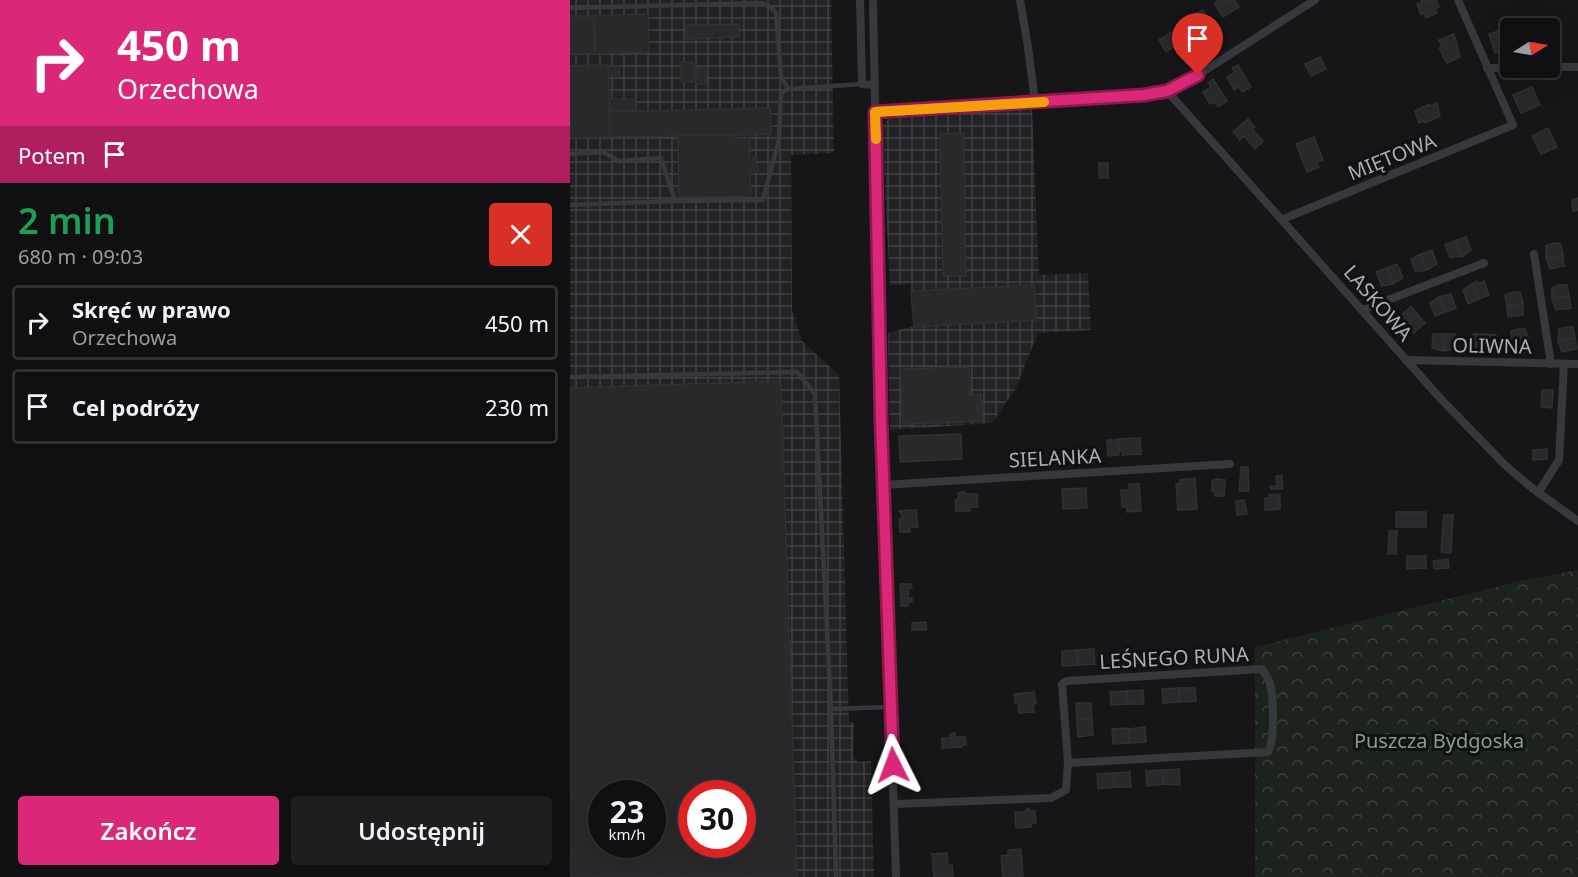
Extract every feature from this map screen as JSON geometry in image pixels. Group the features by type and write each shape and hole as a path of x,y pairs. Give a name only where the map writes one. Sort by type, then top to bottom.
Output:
{"street":[{"path":"860,0 862,84 875,85"},
{"path":"873,0 883,485 896,877"},
{"path":"1020,0 1029,47 1035,102"},
{"path":"875,112 1144,95 1167,91 1198,75 1315,0"},
{"path":"1458,0 1487,68 1500,68"},
{"path":"1560,67 1578,67"},
{"name":"MIĘTOWA","path":"1283,219 1513,125 1487,68"},
{"name":"LASKOWA","path":"1167,91 1406,360 1505,465 1538,493 1578,521"},
{"path":"1534,254 1551,364"},
{"path":"1362,310 1484,263"},
{"name":"OLIWNA","path":"1406,360 1578,364"},
{"path":"1538,493 1559,460 1564,364"},
{"name":"SIELANKA","path":"883,485 1230,464"},
{"name":"LEŚNEGO RUNA","path":"895,804 1051,798 1066,790 1068,763 1062,684 1067,681 1262,669 1269,681 1273,728 1272,745 1268,752 1068,763"}],"lane":[{"path":"570,8 762,3 771,7 776,13 781,76 788,89"},
{"path":"570,205 763,200 779,140 781,93 788,89 862,84"},
{"path":"570,154 603,152 619,161 661,158 675,201"},
{"path":"570,376 797,372 815,394 831,709 836,877"},
{"path":"831,709 890,707"}],"shaded area":[{"path":"570,0 831,0 834,153 791,155 792,310 802,341 839,375 849,722 854,723 853,757 858,762 871,761 874,877 570,877"},
{"path":"1032,109 1039,275 1088,273 1091,330 1038,333 1016,388 992,423 890,430 888,333 914,326 911,284 890,285 882,125 891,116"}],"green space":[{"name":"Puszcza Bydgoska","path":"1578,570 1578,877 1255,877 1255,647 1521,581"}],"building":[{"path":"1219,0 1235,0 1239,7 1223,17 1214,3"},
{"path":"1421,0 1436,0 1439,7 1436,9 1437,13 1426,18 1424,13 1421,15 1417,4 1422,2"},
{"path":"1203,10 1212,24 1196,32 1189,19"},
{"path":"648,14 649,52 595,54 594,16"},
{"path":"570,16 594,16 595,54 570,54"},
{"path":"739,24 739,37 686,39 686,25"},
{"path":"1181,29 1186,38 1166,52 1159,40"},
{"path":"1500,31 1500,51 1495,53 1489,34"},
{"path":"1454,34 1460,57 1447,63 1439,48 1442,48 1439,40"},
{"path":"1320,57 1326,69 1311,76 1305,64"},
{"path":"680,62 693,62 694,82 681,82"},
{"path":"608,65 610,137 570,138 570,66"},
{"path":"1238,65 1251,87 1242,92 1239,87 1234,90 1227,77 1235,72 1232,68"},
{"path":"608,66 619,66 619,75 608,75"},
{"path":"696,66 698,68 705,66 706,84 696,84"},
{"path":"1213,79 1227,101 1218,107 1215,102 1210,104 1203,92 1211,87 1208,83"},
{"path":"1532,87 1540,105 1521,113 1513,95"},
{"path":"609,99 635,99 636,110 610,110"},
{"path":"1437,103 1440,116 1425,123 1424,121 1419,123 1415,111"},
{"path":"770,108 771,134 610,137 609,112"},
{"path":"1248,119 1255,127 1252,129 1263,141 1255,149 1244,136 1240,140 1233,132"},
{"path":"1548,128 1557,147 1541,154 1532,136"},
{"path":"964,133 966,276 943,276 940,134"},
{"path":"733,135 733,138 750,138 750,159 757,158 758,171 750,171 751,196 679,197 678,136"},
{"path":"1314,137 1323,160 1317,162 1319,167 1307,172 1296,144"},
{"path":"1099,163 1108,163 1108,178 1099,178"},
{"path":"1578,198 1578,210 1573,211 1572,200"},
{"path":"1466,237 1471,250 1462,257 1455,241"},
{"path":"1455,241 1462,256 1450,258 1445,245"},
{"path":"1554,243 1561,244 1563,255 1546,258 1546,246"},
{"path":"1432,250 1437,264 1427,270 1421,254"},
{"path":"1421,254 1427,270 1416,272 1411,259"},
{"path":"1563,255 1564,266 1550,269 1546,258"},
{"path":"1397,264 1403,278 1393,284 1387,268"},
{"path":"1387,268 1393,284 1382,286 1376,272"},
{"path":"1477,281 1478,284 1484,281 1489,295 1479,299 1472,284"},
{"path":"1472,284 1479,299 1468,304 1463,290"},
{"path":"1034,285 1037,320 914,327 911,291"},
{"path":"1567,285 1569,296 1552,299 1552,288"},
{"path":"1520,292 1523,303 1507,306 1505,295"},
{"path":"1451,294 1456,308 1446,312 1439,297"},
{"path":"1569,296 1571,308 1556,310 1552,299"},
{"path":"1439,297 1445,312 1435,316 1430,303"},
{"path":"1523,303 1523,315 1508,317 1507,306"},
{"path":"1411,306 1418,315 1405,326 1400,316"},
{"path":"1418,315 1425,323 1414,333 1405,326"},
{"path":"1573,327 1575,338 1558,341 1559,329"},
{"path":"1525,329 1529,340 1512,343 1511,331"},
{"path":"1433,334 1444,334 1444,351 1432,348"},
{"path":"1444,334 1455,334 1455,349 1444,351"},
{"path":"1473,334 1485,334 1484,351 1473,349"},
{"path":"1485,334 1496,335 1496,349 1484,351"},
{"path":"1575,338 1577,349 1562,352 1558,341"},
{"path":"1529,340 1528,352 1514,354 1512,343"},
{"path":"969,367 970,395 981,394 982,421 903,424 900,369"},
{"path":"781,381 797,877 570,877 570,388"},
{"path":"1542,390 1553,390 1552,408 1541,407"},
{"path":"961,434 962,459 900,462 899,436"},
{"path":"1140,438 1141,454 1122,455 1122,451 1119,451 1118,439"},
{"path":"1107,440 1118,440 1119,455 1108,456"},
{"path":"1547,449 1547,459 1533,460 1533,450"},
{"path":"1241,467 1248,467 1249,491 1239,491"},
{"path":"1276,476 1282,476 1283,489 1271,489 1270,486 1277,486"},
{"path":"1195,478 1197,509 1178,510 1176,484 1180,484 1180,480"},
{"path":"1225,480 1224,496 1215,496 1212,491 1212,481"},
{"path":"1129,484 1139,484 1141,511 1127,512 1127,507 1122,507 1121,490 1129,490"},
{"path":"1086,488 1087,508 1063,509 1062,489"},
{"path":"965,492 965,494 977,494 978,507 970,507 970,511 956,511 955,500 958,500 958,493"},
{"path":"1280,494 1280,509 1265,510 1265,498 1270,498 1269,495"},
{"path":"1244,500 1247,514 1237,515 1236,501"},
{"path":"916,510 918,527 910,527 910,532 900,532 899,519 902,519 902,515 899,511"},
{"path":"1396,512 1426,512 1426,527 1396,527"},
{"path":"1444,515 1453,515 1451,553 1441,552"},
{"path":"1389,531 1397,531 1396,554 1388,554"},
{"path":"1407,556 1426,556 1426,568 1407,569"},
{"path":"1448,559 1449,568 1434,569 1433,561"},
{"path":"900,584 911,584 912,588 908,588 908,598 912,598 912,602 908,602 908,606 901,606"},
{"path":"926,622 926,630 912,630 912,623"},
{"path":"1094,649 1095,664 1078,665 1077,650"},
{"path":"1077,650 1078,665 1062,666 1062,651"},
{"path":"1179,688 1195,688 1196,701 1179,702"},
{"path":"1179,688 1179,702 1163,703 1162,689"},
{"path":"1143,690 1144,704 1127,704 1127,691"},
{"path":"1127,691 1127,704 1111,705 1110,692"},
{"path":"1034,692 1036,704 1033,704 1034,712 1019,713 1014,694"},
{"path":"1076,703 1091,703 1092,719 1077,720"},
{"path":"1092,719 1093,735 1078,737 1077,720"},
{"path":"1145,727 1146,742 1129,743 1129,729"},
{"path":"1112,729 1129,729 1129,743 1113,744"},
{"path":"955,733 955,737 965,737 966,745 942,748 942,738 951,738 950,734"},
{"path":"1179,769 1180,785 1163,784 1162,770"},
{"path":"1162,770 1163,784 1147,786 1146,771"},
{"path":"1130,772 1131,787 1114,787 1113,773"},
{"path":"1113,773 1114,787 1098,789 1097,774"},
{"path":"1028,808 1035,811 1036,823 1031,823 1031,827 1016,828 1015,812 1025,812"},
{"path":"1021,849 1023,877 1003,877 1001,856 1008,855 1008,850"},
{"path":"947,853 948,866 952,865 953,877 934,877 932,854"}],"slow traffic":[{"path":"876,139 875,112 1044,102"}],"route":[{"path":"893,765 881,419 875,112 1144,95 1167,91 1198,75"}]}
